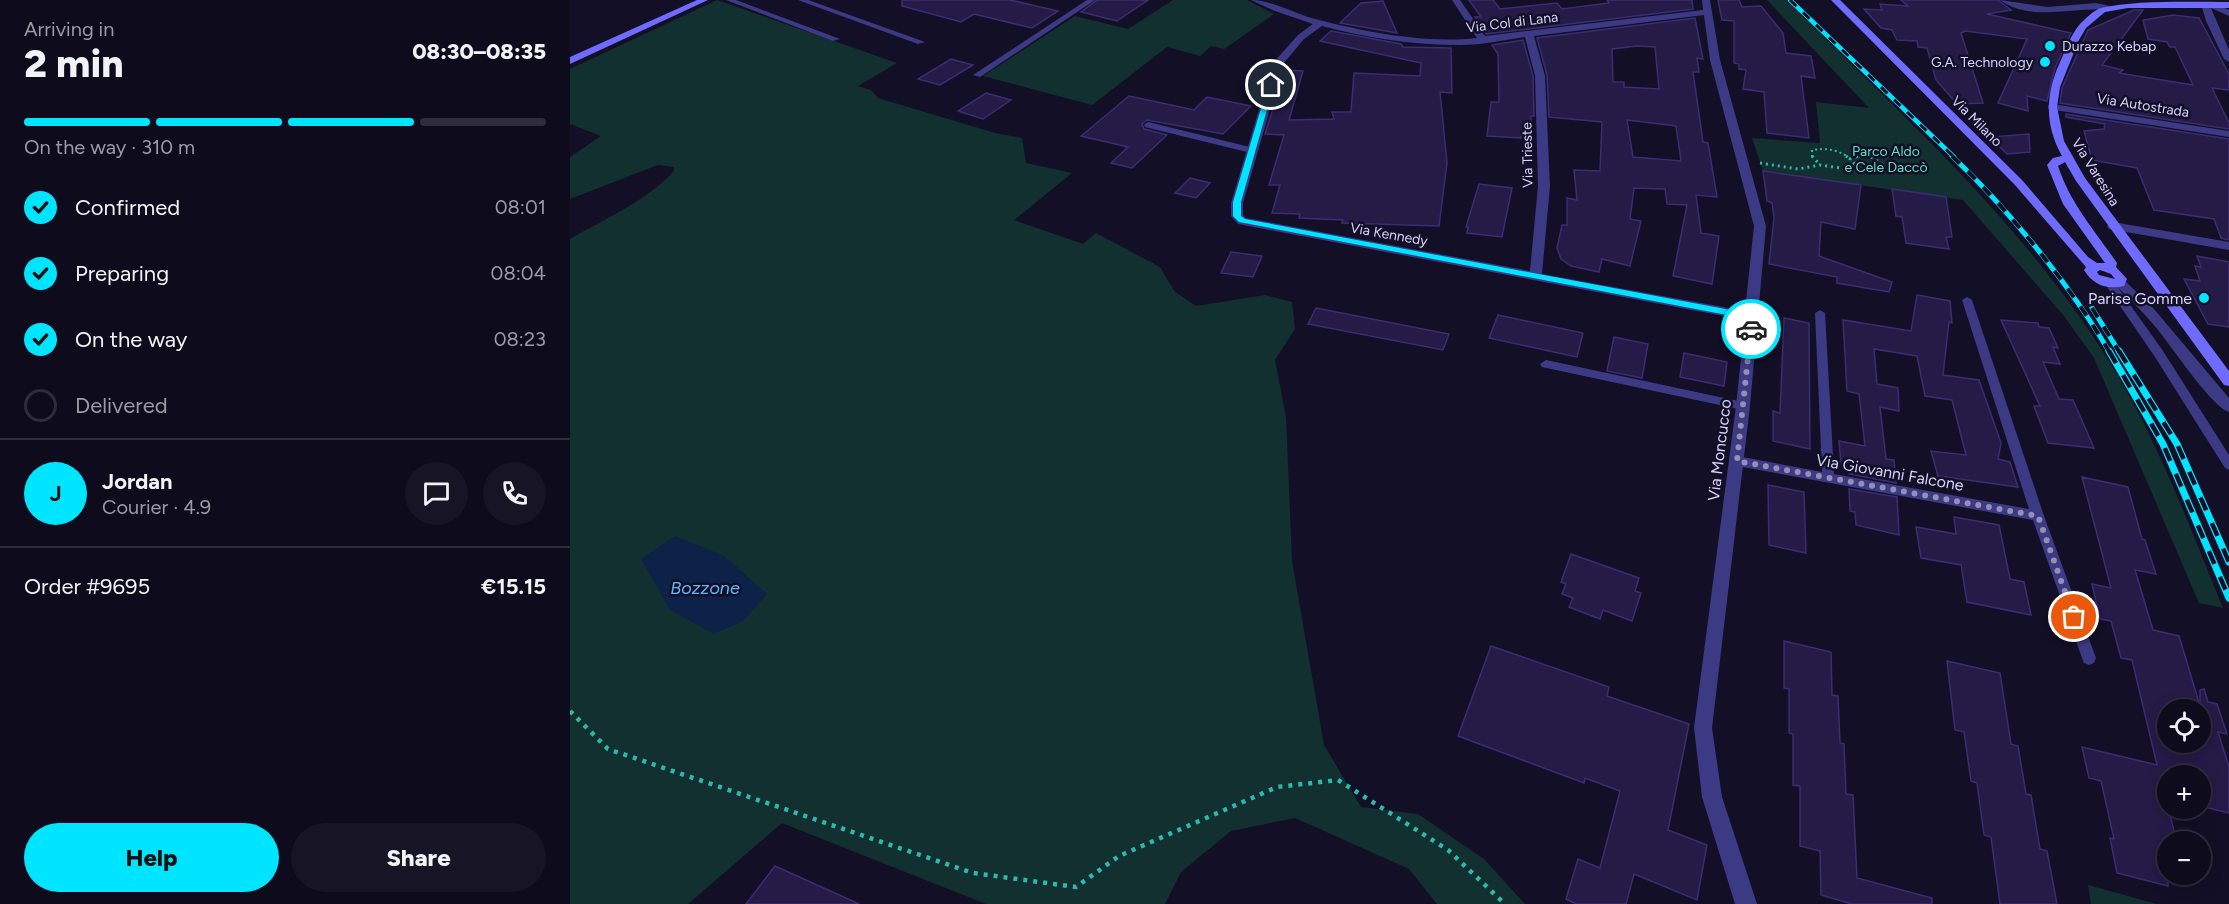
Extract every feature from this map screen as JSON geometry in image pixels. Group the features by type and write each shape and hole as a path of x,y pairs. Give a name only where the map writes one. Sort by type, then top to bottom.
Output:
{"street":[{"path":"570,61 704,0"},
{"name":"Via Col di Lana","path":"1255,0 1321,22 1430,42 1484,40 1706,6"},
{"path":"1280,10 1286,6 1285,0"},
{"path":"1456,0 1484,40"},
{"name":"Via Milano","path":"1835,0 2018,182 2084,260 2094,267 2090,274 2115,283"},
{"path":"2004,0 2035,9 2053,10 2087,5 2111,7 2229,5"},
{"path":"2101,0 2111,7"},
{"name":"Via Moncucco","path":"1706,6 1715,60 1760,226 1737,461 1706,693 1704,728 1705,768 1714,816 1746,904"},
{"path":"2210,6 2229,13"},
{"path":"2210,6 2210,21 2229,59"},
{"name":"Via Varesina","path":"2111,7 2098,13 2078,33 2055,87 2052,107 2053,122 2067,159 2113,226 2229,381"},
{"name":"Via Kennedy","path":"1321,22 1301,37 1278,63 1251,150 1236,210 1237,216 1242,221 1752,317"},
{"name":"Via Trieste","path":"1529,34 1540,76 1544,186 1536,276"},
{"name":"Via Autostrada","path":"2052,107 2229,134"},
{"path":"2067,159 2057,160 2052,165 2055,177 2085,229 2111,263 2109,268"},
{"path":"2113,226 2229,246"},
{"path":"2094,267 2109,268 2120,275 2115,283 2157,317 2211,388 2229,407"}],"lane":[{"path":"729,0 836,39"},
{"path":"801,0 921,42"},
{"path":"977,75 1092,0"},
{"path":"1148,125 1251,150"},
{"path":"2115,283 2229,465"},
{"path":"1967,300 2038,516 2089,658"},
{"path":"1820,313 1828,478"},
{"path":"1546,364 1743,406"},
{"name":"Via Giovanni Falcone","path":"1737,461 2038,516"}],"path":[{"path":"1850,159 1873,156 1882,164 1880,170 1862,172 1820,165 1812,158 1812,150 1822,148 1839,150 1862,172"},
{"path":"1744,163 1783,165 1796,171 1810,170 1820,165"},
{"path":"570,711 608,749 973,873 1076,887 1119,856 1277,787 1338,780 1448,850 1505,904"}],"green space":[{"path":"717,0 897,63 858,86 871,90 878,98 995,133 1022,138 1026,163 1072,173 1014,220 1083,244 1096,233 1160,267 1175,292 1196,306 1265,295 1292,302 1295,329 1275,360 1286,417 1292,561 1324,745 1361,807 1418,814 1484,859 1525,904 1437,904 1409,869 1295,818 1231,831 1181,872 1165,904 986,904 782,823 688,904 570,904 570,239 611,217 651,191 674,171 674,167 658,165 570,199 570,157 601,136 570,124 570,69"},
{"path":"1173,0 1247,0 1274,14 1224,49 1211,46 1200,56 1167,47 1092,105 983,76 1075,16 1128,29"},
{"name":"Parco Aldo e Cele Daccò","path":"1767,0 1786,0 1933,145 2025,246 2067,300 2106,356 2152,439 2223,608 2199,603 2094,358 2064,316 1963,200 1763,171 1752,138 1820,143 1816,102 1869,108"},
{"path":"2088,885 2157,904 2091,904"}],"water":[{"name":"Bozzone","path":"675,536 724,556 767,594 743,621 714,634 670,610 641,559"}],"building":[{"path":"902,0 1010,0 1058,11 1032,28 974,14 961,22 902,6"},
{"path":"1097,0 1148,0 1117,21 1081,12"},
{"path":"1469,0 1493,0 1500,9 1557,3 1562,9 1609,3 1607,0 1692,0 1693,9 1486,34 1475,17 1481,17"},
{"path":"1718,0 1739,0 1742,7 1761,6 1783,33 1786,53 1811,56 1815,78 1801,76 1809,138 1767,133 1764,92 1743,89 1746,70 1739,69 1739,64 1734,63 1734,21 1722,20"},
{"path":"1901,0 1998,0 2011,10 1987,14 2071,33 2055,68 2047,101 2027,96 2028,111 1998,103 2027,39 1965,31 1961,33 1983,103 1957,104 1936,80 1927,48 1918,47 1917,41 1897,40 1892,30 1881,28 1864,9 1882,10 1880,4 1908,6"},
{"path":"1383,1 1397,33 1340,23 1361,3"},
{"path":"2134,10 2143,10 2102,65 2123,70 2119,73 2193,85 2175,47 2170,47 2167,42 2148,39 2143,20 2173,15 2199,18 2229,74 2229,90 2212,88 2229,123 2229,129 2060,103 2062,88 2088,30"},
{"path":"1695,18 1703,59 1697,58 1699,72 1693,72 1703,142 1708,143 1717,197 1696,195 1701,233 1719,236 1712,284 1673,276 1687,205 1667,204 1665,189 1634,188 1630,219 1641,221 1630,266 1602,259 1599,272 1571,266 1561,259 1557,248 1562,225 1567,225 1567,198 1577,200 1574,170 1600,171 1602,122 1549,117 1547,75 1537,38","holes":["1637,46 1655,47 1659,89 1624,87 1624,82 1613,82 1612,49","1627,120 1676,126 1681,161 1633,157"]},
{"path":"1331,31 1401,44 1403,47 1451,48 1452,93 1440,92 1447,163 1439,226 1342,223 1343,220 1299,218 1300,214 1272,213 1280,185 1269,185 1284,135 1265,134 1285,70 1303,71 1289,120 1334,119 1332,112 1351,112 1354,73 1420,76 1421,63 1320,41"},
{"path":"1523,40 1533,76 1534,116 1531,116 1531,134 1521,133 1521,138 1487,136 1491,102 1499,102 1498,54 1492,45"},
{"path":"951,59 973,65 940,85 918,79"},
{"path":"986,93 1011,100 983,119 958,111"},
{"path":"1129,96 1194,110 1207,97 1251,106 1223,134 1147,120 1142,124 1144,129 1167,135 1132,168 1111,163 1128,147 1081,136"},
{"path":"2066,114 2229,139 2229,240 2221,238 2214,219 2154,210 2137,168 2092,160 2084,131 2104,129 2105,124 2066,117"},
{"path":"2029,134 2030,152 2007,154 1990,137"},
{"path":"1763,171 1861,185 1855,229 1821,222 1819,256 1892,282 1889,292 1837,283 1837,277 1769,264 1774,218 1772,203 1767,201"},
{"path":"1190,178 1210,183 1196,198 1175,193"},
{"path":"1479,184 1512,188 1502,237 1467,233 1468,227 1466,227"},
{"path":"1892,189 1946,197 1952,237 1946,237 1949,249 1906,243 1902,217 1896,216"},
{"path":"1231,252 1262,256 1253,277 1221,273"},
{"path":"2197,256 2229,262 2229,327 2208,324 2184,279 2200,281 2195,266 2201,267"},
{"path":"1917,295 1950,301 1952,323 1949,322 1943,375 1979,380 2001,443 1998,459 2010,462 2018,487 1938,476 1931,451 1966,455 1952,400 1925,396 1917,356 1874,349 1877,384 1898,388 1899,411 1880,407 1886,459 1894,460 1896,483 1849,474 1849,466 1841,464 1839,441 1865,446 1859,394 1847,391 1843,320 1911,331"},
{"path":"1316,308 1449,334 1443,350 1308,324"},
{"path":"1498,315 1583,333 1577,357 1489,338"},
{"path":"1784,318 1809,323 1810,449 1773,441 1773,411 1780,413"},
{"path":"2001,320 2038,323 2039,327 2049,328 2058,348 2053,347 2060,364 2043,362 2059,399 2073,400 2094,448 2048,443 2034,406 2040,406"},
{"path":"1614,337 1648,344 1642,378 1607,371"},
{"path":"1684,353 1727,362 1724,386 1680,377"},
{"path":"2082,477 2128,487 2142,539 2145,540 2156,574 2135,570 2153,630 2179,636 2198,699 2157,699 2157,753 2211,753 2211,703 2217,704 2227,734 2218,732 2229,767 2229,813 2211,809 2211,765 2157,765 2132,660 2121,658 2111,621 2100,619 2092,584 2111,588"},
{"path":"1768,485 1804,492 1806,553 1769,545"},
{"path":"1849,489 1897,497 1899,535 1856,525 1855,512 1850,511"},
{"path":"1954,517 1999,525 2010,579 2024,582 2031,615 1967,602 1961,565 1921,558 1916,527 1956,534"},
{"path":"1571,554 1639,578 1635,591 1641,593 1632,621 1603,610 1600,619 1569,607 1573,598 1562,594 1566,584 1561,582"},
{"path":"1784,641 1831,652 1832,695 1838,696 1840,743 1844,744 1846,794 1853,795 1857,878 1932,898 1932,904 1852,904 1821,895 1820,851 1800,846 1800,786 1793,785 1793,734 1789,733 1789,689 1784,688"},
{"path":"1491,646 1609,687 1607,696 1689,724 1668,830 1707,845 1697,900 1634,874 1626,904 1576,904 1566,899 1578,859 1600,868 1620,791 1585,778 1584,783 1458,736"},
{"path":"1947,661 2000,673 2011,744 2018,746 2026,794 2031,795 2040,849 2047,851 2057,904 2000,904 1991,837 1984,835 1977,783 1971,781 1964,732 1955,730"},
{"path":"2204,689 2207,699 2200,699 2200,690"},
{"path":"2082,747 2157,765 2157,819 2171,819 2174,831 2157,831 2157,883 2117,873 2110,838 2114,839 2101,781 2089,778"},
{"path":"775,866 859,904 746,904"}],"railway":[{"path":"1790,0 1954,157"},
{"path":"1952,156 1974,177 2038,250 2077,302 2110,353"},
{"path":"2092,308 2120,353"},
{"path":"2109,351 2163,444 2229,598"},
{"path":"2119,351 2177,444 2229,562"}],"way so far":[{"path":"1751,329 1737,461 2038,516 2074,617"}],"place":[{"name":"Durazzo Kebap","path":"2050,46"},
{"name":"G.A. Technology","path":"2045,62"},
{"name":"Parise Gomme","path":"2204,298"}],"route":[{"path":"1271,85 1237,202 1237,216 1242,221 1752,317 1751,329"}]}
